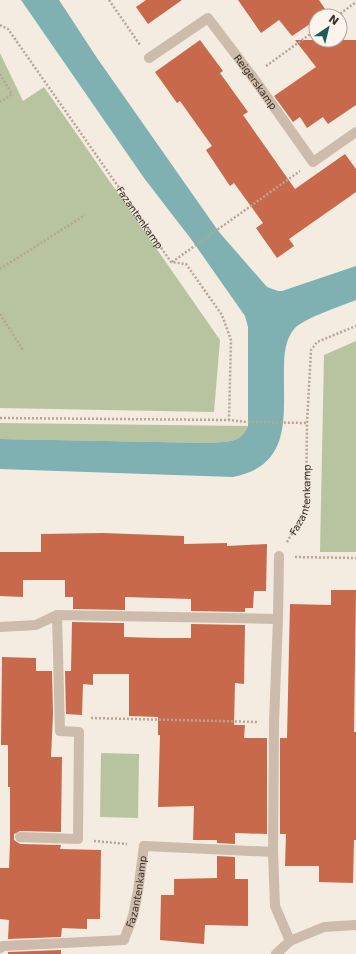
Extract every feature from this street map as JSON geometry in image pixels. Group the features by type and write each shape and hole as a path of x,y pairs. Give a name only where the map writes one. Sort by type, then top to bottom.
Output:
{"street":[{"name":"Reigerskamp","path":"149,58 208,18 314,162"},
{"path":"314,162 356,132"},
{"path":"278,556 273,852 275,906 290,941"},
{"path":"0,627 36,626 57,615 278,619"},
{"path":"20,837 78,839 79,732 60,731 57,615"},
{"name":"Fazantenkamp","path":"0,948 3,946 124,940 133,916 144,846 273,852"},
{"path":"276,954 290,941 324,927 356,925"}],"path":[{"path":"109,0 149,58"},
{"path":"348,8 356,2"},
{"name":"Fazantenkamp","path":"0,25 8,29 171,262"},
{"path":"252,76 308,36"},
{"path":"0,74 12,94 0,102"},
{"path":"171,262 314,162"},
{"path":"0,269 86,215"},
{"path":"171,262 186,264 222,315 231,340 229,420"},
{"path":"0,314 23,350"},
{"name":"Fazantenkamp","path":"278,556 296,528 303,515 306,505 306,423 311,350 317,342 356,326"},
{"path":"0,418 229,420 247,422 306,423"},
{"path":"278,556 356,558"},
{"path":"79,732 89,718 274,722"},
{"path":"78,839 144,846"}],"green space":[{"path":"0,53 23,101 44,87 220,340 214,412 0,408"},
{"path":"356,341 356,552 320,552 324,355"},
{"path":"0,423 248,426 245,432 237,439 211,443 0,439"},
{"path":"101,753 139,754 138,818 100,817"}],"water":[{"path":"21,0 59,0 97,58 219,232 267,287 282,291 356,266 356,300 307,320 295,328 289,337 284,358 284,404 281,436 275,450 266,462 252,471 233,477 0,469 0,439 211,443 237,439 245,432 248,426 248,327 245,316 191,239 144,178"}],"building":[{"path":"146,0 182,0 148,24 136,7"},
{"path":"238,0 319,0 324,8 308,8 308,25 292,36 279,20 261,33"},
{"path":"200,40 223,71 220,73 248,112 243,115 295,189 345,154 356,169 356,192 289,239 294,246 277,258 256,228 263,223 234,183 230,186 206,150 212,146 180,101 177,103 155,72"},
{"path":"295,40 308,40 308,48 348,48 348,40 356,40 356,105 328,124 323,117 307,128 300,117 293,122 274,96 316,67"},
{"path":"103,533 184,536 184,544 227,543 227,546 267,544 266,591 254,591 253,608 245,608 245,612 191,611 191,599 125,597 125,610 73,609 73,597 65,597 65,580 23,580 23,597 0,596 0,552 41,552 41,534"},
{"path":"331,590 356,590 354,732 356,732 356,840 354,840 353,883 319,882 319,866 285,866 286,834 280,834 280,738 287,738 290,604 331,605"},
{"path":"72,622 124,623 124,637 158,638 191,638 191,624 245,625 244,684 235,683 234,725 245,725 244,738 267,738 267,834 235,833 235,844 217,843 217,840 193,840 194,806 158,807 160,735 158,735 158,717 129,716 129,674 93,674 93,685 83,684 82,715 66,714 65,671 71,671"},
{"path":"2,657 36,658 36,671 52,671 53,714 51,757 62,757 61,832 20,831 14,834 14,840 20,844 61,845 60,849 101,850 100,919 87,919 87,929 62,928 61,937 8,939 9,920 0,919 0,868 9,868 10,843 8,745 1,745"},
{"path":"217,856 235,857 235,879 248,879 248,926 205,925 204,944 160,940 161,895 174,895 174,879 217,878"},
{"path":"61,950 61,954 8,954 8,952"}]}
